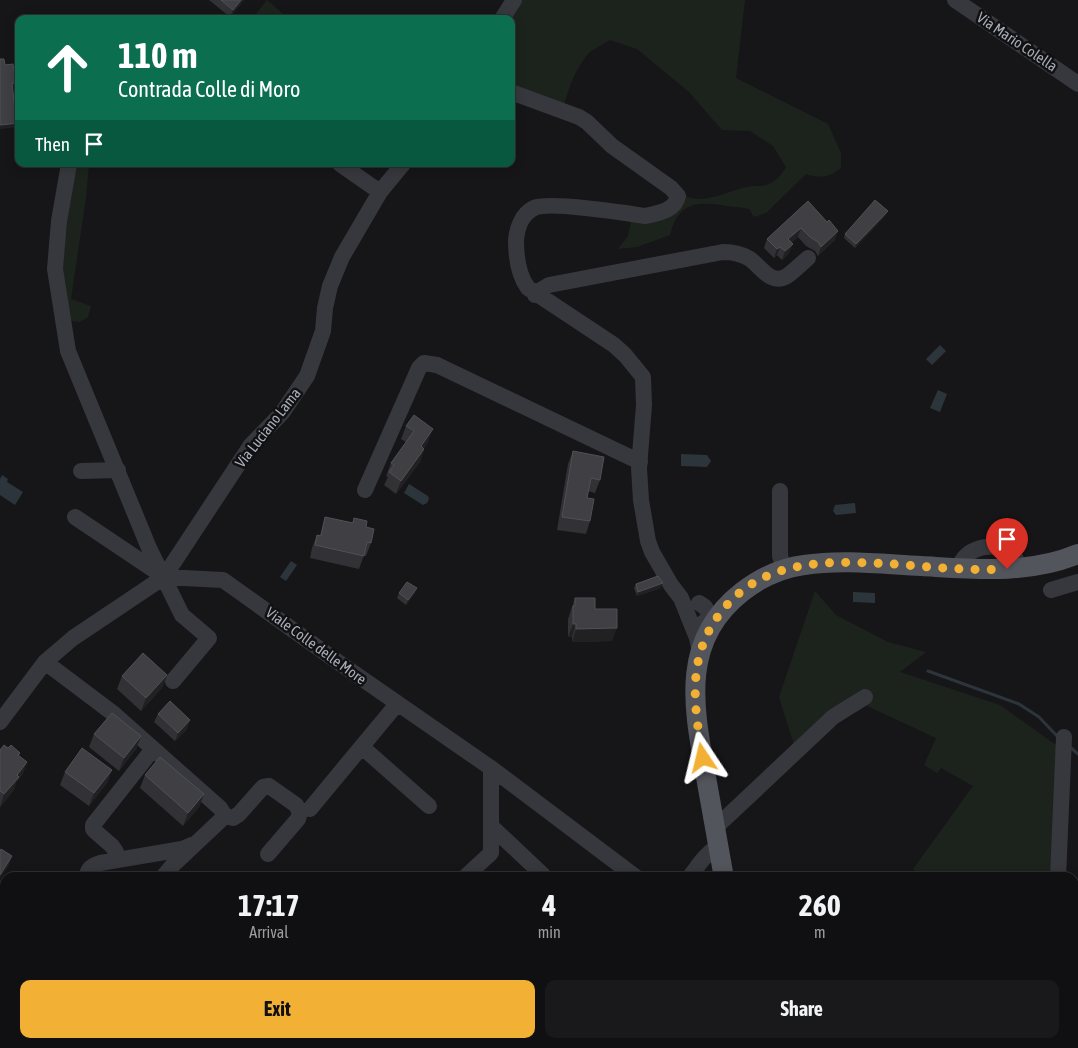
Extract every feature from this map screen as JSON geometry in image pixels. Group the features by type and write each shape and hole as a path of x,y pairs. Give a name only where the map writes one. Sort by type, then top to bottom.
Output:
{"main road":[{"path":"723,872 695,708 695,681 700,652 714,622 730,602 748,587 784,569 802,565 845,562 960,568 1018,568 1056,561 1078,554"}],"street":[{"path":"505,15 514,0"},
{"name":"Via Mario Colella","path":"955,0 1078,84"},
{"path":"515,93 588,122 612,146 671,188 678,196 676,202 671,207 659,213 645,216 555,205 535,207 526,213 518,228 516,250 521,276 528,288 614,345 643,377 644,405 640,462 641,500 648,541 652,552 671,585 693,609 700,652"},
{"path":"68,167 59,221 55,269 68,351 140,527 182,615 209,638 173,681"},
{"path":"344,167 380,192"},
{"name":"Via Luciano Lama","path":"164,578 251,445 282,413 307,376 322,331 330,286 342,257 380,192 401,167"},
{"path":"536,295 549,285 723,252 731,252 749,259 767,275 778,279 786,277 808,258"},
{"path":"365,490 419,368 424,363 437,366 640,462"},
{"path":"81,471 118,470"},
{"path":"780,491 780,556 784,569"},
{"path":"75,517 164,578"},
{"path":"0,722 45,662 73,638 164,578"},
{"name":"Viale Colle delle More","path":"164,578 223,580 397,704 491,768 629,872"},
{"path":"1051,590 1078,582"},
{"path":"693,609 730,602"},
{"path":"693,609 692,619 701,622 714,622"},
{"path":"45,662 114,714 220,808 225,816 233,818 239,814 263,787 269,786 296,805 300,812 298,819 268,854"},
{"path":"693,872 710,851 716,837 833,717 865,696"},
{"path":"310,809 397,704"},
{"path":"1058,872 1064,737"},
{"path":"362,747 429,806"},
{"path":"117,860 114,849 93,829 94,825 154,749"},
{"path":"470,872 491,853 491,768"},
{"path":"168,872 225,816"},
{"path":"491,826 540,872"},
{"path":"87,872 92,866 182,849 196,843"}],"shaded area":[{"path":"267,0 284,15 255,15"},
{"path":"519,0 745,0 736,78 828,124 841,153 841,168 825,176 806,174 766,213 754,217 749,209 711,204 694,205 682,211 677,217 670,235 637,247 618,249 628,236 633,210 656,209 684,195 698,199 715,197 749,186 766,185 778,178 786,167 773,146 750,131 722,130 689,92 637,49 610,40 591,51 580,64 564,105 515,88 515,15 513,15"},
{"path":"71,167 89,167 71,299 91,306 88,317 80,322 65,320 61,301 69,172"},
{"path":"940,345 946,351 932,365 926,359"},
{"path":"938,390 947,394 940,412 930,408"},
{"path":"681,454 707,455 711,461 707,467 681,466"},
{"path":"2,475 8,479 7,482 23,492 15,505 0,495 0,479"},
{"path":"409,484 428,496 427,503 423,505 404,493"},
{"path":"855,503 856,513 836,515 833,511 835,505"},
{"path":"291,561 297,565 286,581 280,577"},
{"path":"815,591 836,615 888,642 926,652 900,672 1000,705 1059,747 1052,872 915,872 913,869 973,786 941,768 937,773 924,765 936,738 867,706 862,689 824,715 794,745 779,697"},
{"path":"853,592 875,593 875,603 853,602"}],"building":[{"path":"221,0 241,0 233,10"},
{"path":"0,59 4,59 5,65 13,64 15,83 12,83 15,123 0,125"},
{"path":"875,200 888,211 856,244 845,234"},
{"path":"808,201 838,231 821,247 818,242 801,228 788,239 793,244 785,251 780,247 777,249 767,239"},
{"path":"414,415 433,429 421,446 424,449 401,481 389,472 394,465 391,463 414,431 406,426"},
{"path":"573,451 604,457 600,480 591,478 587,498 594,499 590,521 562,517"},
{"path":"325,517 353,523 354,518 367,521 366,527 374,529 371,543 367,542 364,556 315,545 317,535 321,536"},
{"path":"658,576 663,583 638,592 636,584"},
{"path":"407,582 417,588 408,600 399,593"},
{"path":"575,598 595,598 595,609 617,609 617,628 576,629 576,624 573,624"},
{"path":"143,653 167,675 146,698 122,676"},
{"path":"170,701 190,720 178,733 158,714"},
{"path":"112,713 141,736 124,758 94,734"},
{"path":"4,745 8,748 11,745 20,753 18,755 27,762 17,775 19,777 4,794 0,791 0,750"},
{"path":"82,748 112,770 94,793 65,772"},
{"path":"160,757 204,794 188,813 145,775"},
{"path":"1,849 12,856 2,872 0,872"}],"waterway":[{"path":"928,671 1019,704 1039,717 1057,736"},
{"path":"1070,747 1078,754"}],"route":[{"path":"703,758 696,723 694,694 700,652 708,632 721,612 738,595 760,579 784,569 802,565 845,562 1007,569"}]}
